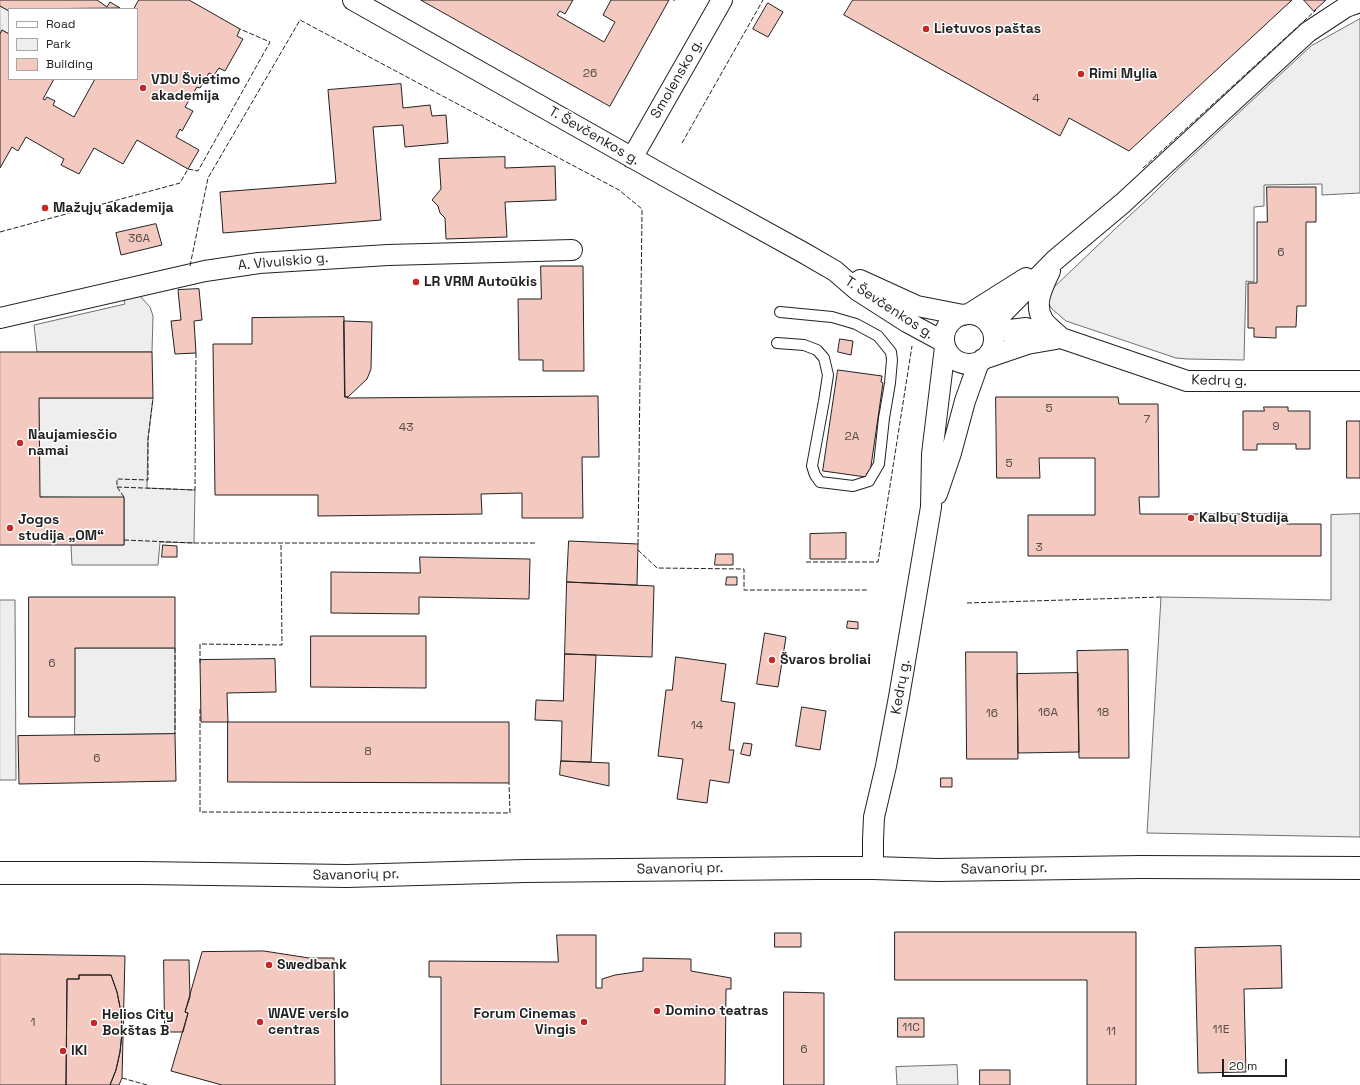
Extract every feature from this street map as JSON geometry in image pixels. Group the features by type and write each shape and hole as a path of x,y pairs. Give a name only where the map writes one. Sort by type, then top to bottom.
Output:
{"main road":[{"name":"Savanorių pr.","path":"0,873 142,872 347,876 524,871 873,868 938,870 1141,867 1360,868"}],"street":[{"name":"T. Ševčenkos g.","path":"353,0 835,272 857,290 945,345"},
{"name":"Smolensko g.","path":"632,158 722,0"},
{"path":"991,329 1055,260 1106,217 1308,32 1346,7 1360,2"},
{"name":"A. Vivulskio g.","path":"0,318 205,271 259,263 388,255 572,250"},
{"path":"966,314 980,317 991,329 993,346 988,355 973,364 962,363 952,357 945,345 944,337 947,327 954,319 966,314 1055,260"},
{"name":"Kedrų g.","path":"1055,260 1042,288 1038,304 1043,320 1061,338"},
{"name":"T. Ševčenkos g.","path":"835,272 862,281 917,306 966,314"},
{"name":"Kedrų g.","path":"991,329 1026,328 1061,338 1187,381 1360,381"},
{"name":"Kedrų g.","path":"931,507 941,484 951,454 965,401 981,360 1027,344 1061,338"},
{"name":"Kedrų g.","path":"873,868 874,817 886,766 899,698 931,507 932,454 945,345"}],"lane":[{"path":"777,343 804,345 817,350 824,358 828,375 812,466 815,475 820,482 853,486 869,481 879,464 890,382 892,360 891,352 878,336 856,324 832,317 780,312"}],"green space":[{"path":"0,6 8,10 8,33 2,30 0,34"},
{"path":"1360,19 1360,193 1322,195 1322,184 1264,185 1264,206 1254,207 1254,282 1246,281 1244,360 1176,358 1066,321 1052,309 1047,301 1050,291 1179,168 1311,46"},
{"path":"140,296 150,307 153,316 152,352 37,352 34,325 125,304 123,297"},
{"path":"39,398 153,398 148,439 147,488 195,490 194,543 160,542 158,565 72,565 71,545 124,545 124,498 40,497"},
{"path":"1360,514 1360,837 1147,833 1161,597 1331,600 1331,515"},
{"path":"0,600 15,600 16,780 0,780"},
{"path":"75,648 175,648 175,734 75,735"},
{"path":"957,1065 958,1085 897,1085 896,1067"}],"building":[{"path":"0,0 97,0 107,7 110,2 120,8 8,8 8,10 0,6"},
{"name":"VDU Švietimo akademija","path":"139,0 189,0 240,29 237,36 243,39 225,71 219,68 214,75 209,73 200,88 197,87 185,107 193,111 182,131 180,129 176,137 199,150 188,169 137,140 123,164 94,148 79,174 61,165 64,159 26,137 18,151 12,147 0,168 0,34 2,30 8,33 8,80 53,80 43,99 45,100 47,97 55,101 53,105 74,117 94,80 138,80 138,8 135,8"},
{"path":"421,0 573,0 565,14 560,11 557,15 604,42 615,22 603,15 611,0 669,0 610,106"},
{"name":"Rimi Mylia","path":"853,0 1292,0 1129,151 1069,118 1060,136 844,15"},
{"path":"1304,0 1326,0 1314,11"},
{"path":"768,3 783,12 768,37 753,29"},
{"path":"401,84 403,108 430,105 432,116 446,115 448,143 405,147 403,125 373,127 381,220 223,233 220,192 336,183 328,90"},
{"path":"505,157 505,168 555,166 556,200 505,202 507,237 446,239 445,218 440,213 438,206 432,200 441,189 439,159"},
{"path":"1267,187 1316,187 1316,222 1306,222 1306,306 1297,306 1296,327 1276,327 1276,338 1254,337 1254,328 1248,328 1248,283 1257,283 1257,222 1267,222"},
{"path":"156,224 162,245 121,255 116,233"},
{"path":"541,266 583,266 584,371 543,371 543,360 519,360 518,299 541,299"},
{"path":"199,289 202,320 194,321 196,353 175,354 171,321 181,320 178,290"},
{"path":"344,317 345,397 348,397 347,398 598,396 599,457 582,457 583,518 522,518 522,493 481,494 482,514 318,516 318,495 215,495 213,344 252,344 252,318"},
{"path":"344,321 372,322 371,369 367,379 348,397 345,397"},
{"path":"840,339 853,341 851,355 838,352"},
{"name":"Naujamiesčio namai","path":"0,352 152,352 153,398 39,398 40,497 124,497 124,545 0,545"},
{"path":"838,370 882,376 881,382 883,383 870,473 867,473 866,477 823,471"},
{"path":"996,397 1118,397 1119,404 1158,404 1159,497 1139,497 1140,514 1287,514 1287,524 1321,524 1321,556 1028,556 1028,515 1095,515 1095,458 1039,458 1040,478 997,478"},
{"path":"1264,407 1288,407 1288,411 1310,411 1310,449 1296,449 1296,444 1257,444 1257,450 1243,450 1243,411 1264,411"},
{"path":"1347,421 1360,421 1360,478 1347,478"},
{"path":"846,533 846,559 810,559 810,534"},
{"path":"569,541 638,544 637,585 567,582"},
{"path":"163,545 177,546 177,557 162,557"},
{"path":"716,554 733,554 733,565 715,565"},
{"path":"420,557 530,559 529,599 419,597 419,614 331,613 331,572 420,573"},
{"path":"727,577 737,577 737,585 726,585"},
{"path":"567,582 654,586 652,657 565,654"},
{"path":"29,597 175,597 175,648 75,648 75,717 29,717"},
{"path":"848,621 858,622 858,629 847,628"},
{"name":"Švaros broliai","path":"765,633 786,637 778,687 757,684"},
{"path":"311,636 426,636 426,688 311,687"},
{"path":"1128,650 1129,758 1079,758 1077,651"},
{"path":"966,652 1017,652 1018,759 967,759"},
{"path":"565,654 596,655 591,762 561,761 562,721 535,720 536,700 563,701"},
{"path":"676,657 726,664 721,701 735,703 729,750 734,750 729,783 710,780 707,803 677,799 683,759 658,756 666,690 672,690"},
{"path":"275,659 276,692 227,693 228,722 201,722 200,660"},
{"path":"1078,673 1079,752 1018,753 1017,674"},
{"path":"802,707 826,711 820,750 796,746"},
{"path":"228,722 509,722 509,783 228,782"},
{"path":"175,734 176,781 19,784 18,736"},
{"path":"744,743 752,744 750,756 741,754"},
{"path":"561,761 609,763 609,786 560,775"},
{"path":"941,778 952,778 952,787 941,787"},
{"path":"895,932 1136,932 1136,1085 1087,1085 1087,980 895,980"},
{"path":"775,933 801,933 801,947 775,947"},
{"name":"Forum Cinemas Vingis","path":"557,935 596,935 596,988 602,988 602,979 615,975 643,971 643,958 691,959 691,971 731,978 731,989 726,989 725,1085 441,1085 441,977 429,977 429,961 558,962"},
{"path":"1281,946 1282,988 1244,989 1246,1072 1198,1073 1195,948"},
{"name":"WAVE verslo centras","path":"264,951 309,958 334,958 335,1085 222,1085 171,1071 188,1013 185,1012 202,952"},
{"path":"0,954 125,956 122,1078 119,1085 110,1085 116,1070 122,1033 121,1012 117,992 111,975 79,975 79,979 67,979 66,1085 0,1085"},
{"path":"164,960 189,960 190,997 185,1012 188,1013 183,1032 165,1032"},
{"name":"Helios City Bokštas B","path":"79,975 111,975 117,992 121,1012 122,1033 116,1070 110,1085 66,1085 67,979 79,979"},
{"path":"784,992 824,993 824,1085 784,1085"},
{"path":"898,1018 924,1018 924,1037 898,1037"},
{"path":"980,1070 1010,1070 1010,1085 980,1085"}],"fence":[{"path":"682,143 763,0"},
{"path":"1143,168 1316,10"},
{"path":"190,266 208,178 300,20 619,190 642,209 638,544"},
{"path":"0,232 180,183 188,169 198,171 270,42 240,29"},
{"path":"806,562 878,562 912,346"},
{"path":"117,487 195,490 196,351"},
{"path":"124,497 117,487 117,479 148,480 148,439 153,398"},
{"path":"124,540 194,543 537,543"},
{"path":"200,663 200,644 282,645 281,543"},
{"path":"638,550 657,568 744,569 744,590 868,590"},
{"path":"967,603 1161,597"},
{"path":"175,648 175,734"},
{"path":"200,709 200,812 510,813 509,783"},
{"path":"122,1078 147,1085"}],"place":[{"name":"Lietuvos paštas","path":"926,29"},
{"name":"Rimi Mylia","path":"1081,74"},
{"name":"VDU Švietimo akademija","path":"143,88"},
{"name":"Mažųjų akademija","path":"45,208"},
{"name":"LR VRM Autoūkis","path":"416,282"},
{"name":"Naujamiesčio namai","path":"20,443"},
{"name":"Kalbų Studija","path":"1191,518"},
{"name":"Jogos studija „OM“","path":"10,528"},
{"name":"Švaros broliai","path":"772,660"},
{"name":"Swedbank","path":"269,965"},
{"name":"Domino teatras","path":"657,1011"},
{"name":"WAVE verslo centras","path":"260,1022"},
{"name":"Forum Cinemas Vingis","path":"584,1022"},
{"name":"Helios City Bokštas B","path":"94,1023"},
{"name":"IKI","path":"63,1051"}]}
